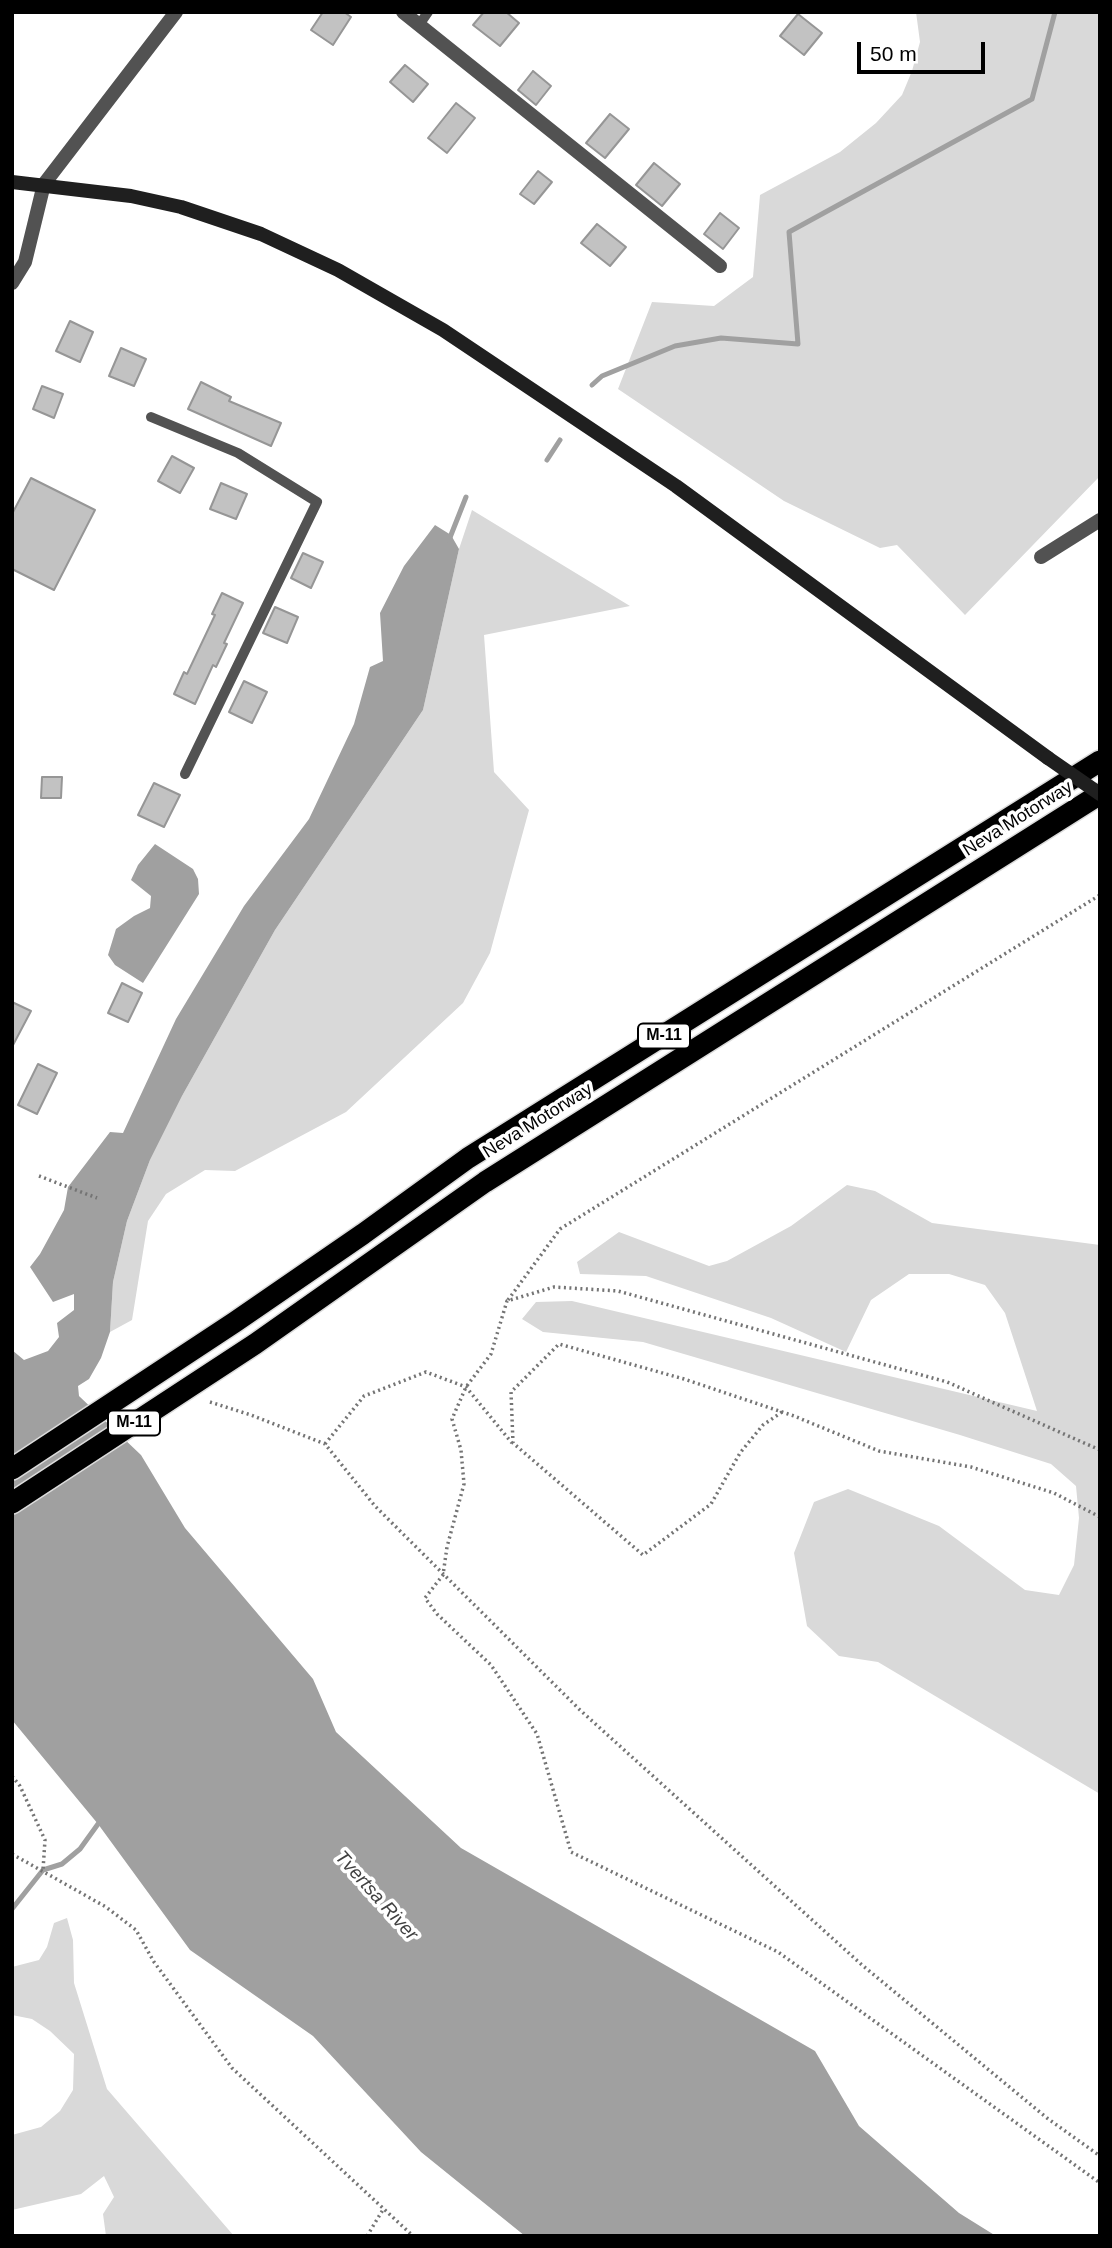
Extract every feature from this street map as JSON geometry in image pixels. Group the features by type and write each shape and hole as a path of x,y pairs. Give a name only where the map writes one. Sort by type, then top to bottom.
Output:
{"highway":[{"name":"Neva Motorway","path":"12,1469 235,1322 468,1158 1100,761"},
{"name":"Neva Motorway","path":"12,1503 255,1344 485,1181 1100,794"}],"main road":[{"path":"12,182 131,196 205,214 277,240 354,278 443,330 676,486 1100,794"}],"street":[{"path":"12,283 25,262 44,184 176,12"},
{"path":"403,12 720,265"},
{"path":"1041,557 1100,520"}],"lane":[{"path":"419,25 428,12"},
{"path":"151,417 238,453 317,502 185,774"}],"path":[{"path":"1100,895 560,1229 507,1301 491,1354 466,1387 452,1419 461,1450 464,1484 447,1546 443,1575 425,1598 491,1665 537,1734 571,1852 778,1952 1100,2183"},
{"path":"39,1176 97,1198"},
{"path":"507,1301 554,1287 618,1291 947,1382 1100,1450"},
{"path":"513,1443 511,1392 559,1344 684,1379 782,1412 879,1451 971,1467 1054,1493 1100,1517"},
{"path":"325,1444 364,1396 425,1372 466,1387 513,1443 643,1555 711,1504 740,1453 764,1425 782,1412"},
{"path":"210,1402 325,1444 375,1506 580,1710 862,1965 1047,2118 1100,2156"},
{"path":"12,1776 20,1786 45,1840 43,1870"},
{"path":"12,1854 106,1907 136,1930 154,1962 233,2068 412,2236"},
{"path":"367,2236 384,2208"}],"shaded area":[{"path":"916,12 1100,12 1100,476 965,615 897,545 880,548 784,501 618,389 652,302 714,306 753,277 760,195 840,152 876,123 902,95 920,42"},
{"path":"472,510 630,606 484,635 494,772 529,810 490,953 463,1003 346,1112 235,1171 205,1170 166,1194 148,1221 132,1320 110,1332 113,1282 127,1221 150,1160 182,1096 275,930 423,710 459,549"},
{"path":"847,1185 875,1191 932,1223 1100,1245 1100,1794 878,1662 839,1656 807,1626 794,1553 814,1502 848,1489 939,1526 1025,1590 1059,1595 1074,1565 1079,1518 1076,1486 1051,1464 643,1342 543,1332 522,1319 536,1302 572,1301 1037,1411 1005,1313 985,1285 949,1274 909,1274 871,1300 846,1352 771,1318 646,1276 580,1274 577,1262 619,1232 709,1266 727,1261 791,1226"},
{"path":"67,1918 73,1940 74,1983 107,2089 234,2236 106,2236 103,2214 114,2197 104,2176 81,2194 12,2210 12,2135 41,2127 60,2111 73,2090 74,2054 50,2031 32,2019 12,2015 12,1967 39,1960 47,1947 54,1923"}],"water":[{"name":"Tvertsa River","path":"435,525 451,535 459,549 423,710 275,930 182,1096 150,1160 127,1221 113,1282 110,1332 101,1358 89,1379 78,1386 79,1396 141,1455 185,1528 313,1679 336,1732 461,1848 815,2051 859,2126 959,2213 996,2236 525,2236 421,2152 313,2036 190,1950 98,1824 12,1720 12,1350 24,1360 48,1351 59,1337 57,1323 74,1310 74,1294 53,1302 30,1267 64,1210 68,1187 110,1132 123,1133 176,1019 244,906 309,819 354,724 370,667 383,661 380,613 404,566"},
{"path":"155,844 193,869 198,879 199,894 143,983 115,965 108,955 116,929 150,908 151,896 131,880 138,865"}],"building":[{"path":"323,12 344,12 351,17 333,45 311,30"},
{"path":"484,12 506,12 519,23 500,46 473,25"},
{"path":"798,14 822,33 804,55 780,36"},
{"path":"405,65 428,84 413,102 390,82"},
{"path":"533,71 551,86 536,105 518,90"},
{"path":"456,103 475,118 447,153 428,138"},
{"path":"610,114 629,129 605,158 586,143"},
{"path":"654,163 680,184 662,206 636,185"},
{"path":"538,171 552,182 534,204 520,194"},
{"path":"720,213 739,228 723,249 704,234"},
{"path":"597,224 626,247 610,266 581,243"},
{"path":"70,321 93,332 80,362 56,351"},
{"path":"121,348 146,359 134,386 109,376"},
{"path":"201,382 231,397 229,401 281,423 271,446 188,409"},
{"path":"42,386 63,394 54,418 33,409"},
{"path":"172,456 194,468 180,493 158,481"},
{"path":"31,478 95,510 54,590 12,569 12,514"},
{"path":"221,483 247,494 236,519 210,509"},
{"path":"303,553 323,562 311,588 291,578"},
{"path":"222,593 243,603 224,643 227,644 216,667 213,665 195,704 174,694 184,672 187,674 215,615 212,614"},
{"path":"275,607 298,617 287,643 263,633"},
{"path":"244,681 267,692 252,723 229,712"},
{"path":"42,777 62,777 61,798 41,798"},
{"path":"154,783 180,795 164,827 138,815"},
{"path":"122,983 142,993 128,1022 108,1013"},
{"path":"12,1002 31,1011 12,1047"},
{"path":"38,1064 57,1073 37,1114 18,1105"}],"waterway":[{"path":"592,385 602,376 675,346 721,338 798,344 789,232 1032,99 1055,12"},
{"path":"547,460 560,440"},
{"path":"449,540 466,497"},
{"path":"12,1909 43,1870 62,1864 80,1849 98,1824"}]}
